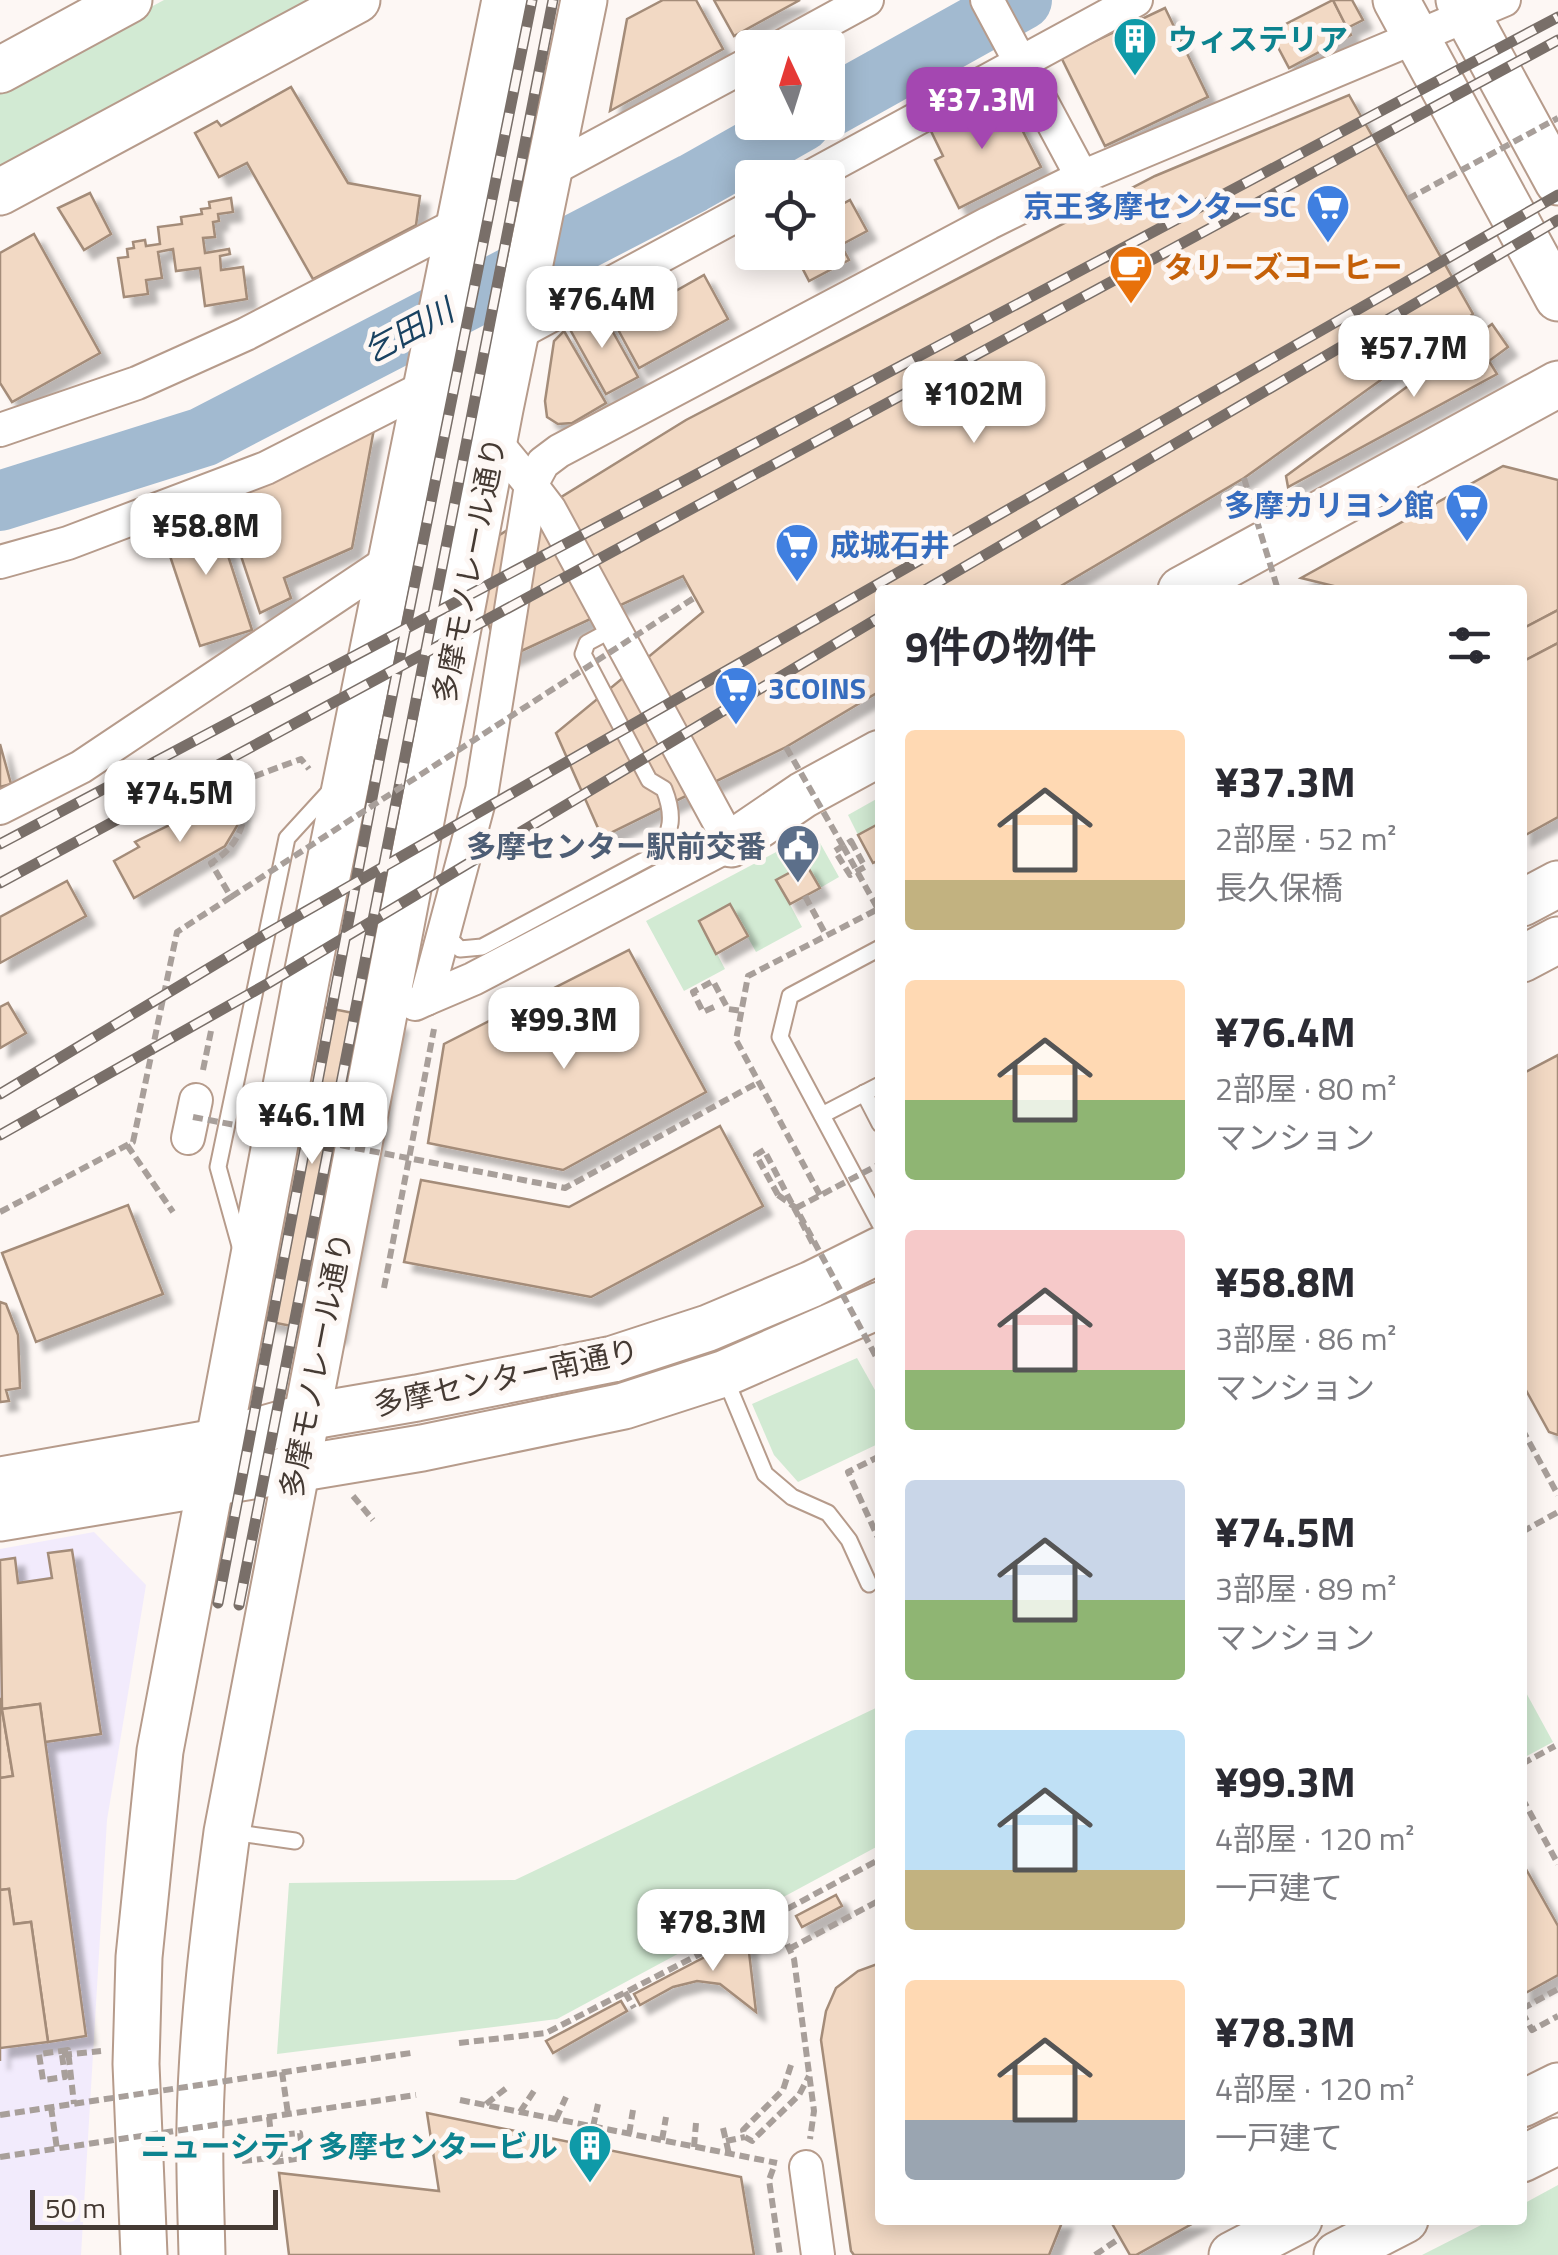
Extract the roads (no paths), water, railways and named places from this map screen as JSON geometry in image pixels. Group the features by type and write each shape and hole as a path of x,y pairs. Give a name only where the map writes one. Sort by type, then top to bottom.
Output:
{"main road":[{"path":"0,70 129,0"},
{"path":"0,192 358,0"},
{"path":"144,2255 136,2064 139,1957 160,1751 248,1274 330,770 392,559 505,0"},
{"path":"546,186 584,0"},
{"path":"1477,5 1558,182"},
{"path":"1406,18 1558,298"},
{"name":"多摩モノレール通り","path":"202,2255 200,2125 209,1966 227,1832 546,186"},
{"path":"1189,585 1558,384"},
{"path":"731,844 803,796 875,756"},
{"path":"1527,901 1558,884"},
{"path":"1527,956 1558,940"},
{"name":"多摩センター南通り","path":"0,1518 213,1462 306,1416 513,1380 626,1355 708,1328 875,1252"},
{"name":"多摩センター南通り","path":"0,1480 213,1462 297,1467 578,1417 668,1394 724,1374 875,1307"},
{"path":"1527,2102 1558,2086"},
{"path":"1527,2156 1558,2141"},
{"path":"201,2192 218,2255"},
{"path":"126,2255 139,2193"},
{"path":"1232,2255 1290,2225"},
{"path":"1338,2255 1395,2225"}],"street":[{"path":"811,30 866,0"},
{"path":"987,0 1082,177"},
{"path":"838,160 1015,53 1136,0"},
{"path":"426,999 482,790 531,485 543,463 558,451 989,222 1406,18 1477,5"},
{"path":"546,186 735,72"},
{"path":"518,320 735,215"},
{"path":"0,430 137,383 457,236"},
{"path":"0,562 68,543 266,468 430,371"},
{"path":"383,1018 472,979 731,844 550,510 494,440"},
{"path":"0,808 81,766 392,559"},
{"path":"790,2165 818,2255"}],"lane":[{"path":"445,934 460,949 482,947 656,854 666,842 671,806 664,789 649,780 584,654 587,642 614,628"},
{"path":"875,951 790,996 780,1037 875,1215"},
{"path":"822,1116 875,1088"},
{"path":"864,1093 875,1114"},
{"path":"724,1374 765,1474 792,1496 828,1514 849,1540 870,1584"},
{"path":"227,1832 295,1840"}],"waterway":[{"name":"乞田川","path":"845,99 1022,0"},
{"name":"乞田川","path":"0,501 203,437 769,140"}],"railway":[{"path":"218,1603 381,751 532,0"},
{"path":"239,1605 553,0"},
{"path":"0,844 1558,17"},
{"path":"0,883 1558,40"},
{"path":"876,585 1558,195"},
{"path":"934,585 1558,220"},
{"path":"0,1094 259,938 875,586"},
{"path":"0,1135 267,984 875,620"}],"place":[{"name":"ウィステリア","path":"1135,77"},
{"name":"京王多摩センターSC","path":"1328,244"},
{"name":"タリーズコーヒー","path":"1131,305"},
{"name":"多摩カリヨン館","path":"1467,543"},
{"name":"成城石井","path":"797,583"},
{"name":"3COINS","path":"736,726"},
{"name":"多摩センター駅前交番","path":"798,884"},
{"name":"ニューシティ多摩センタービル","path":"590,2184"}]}
